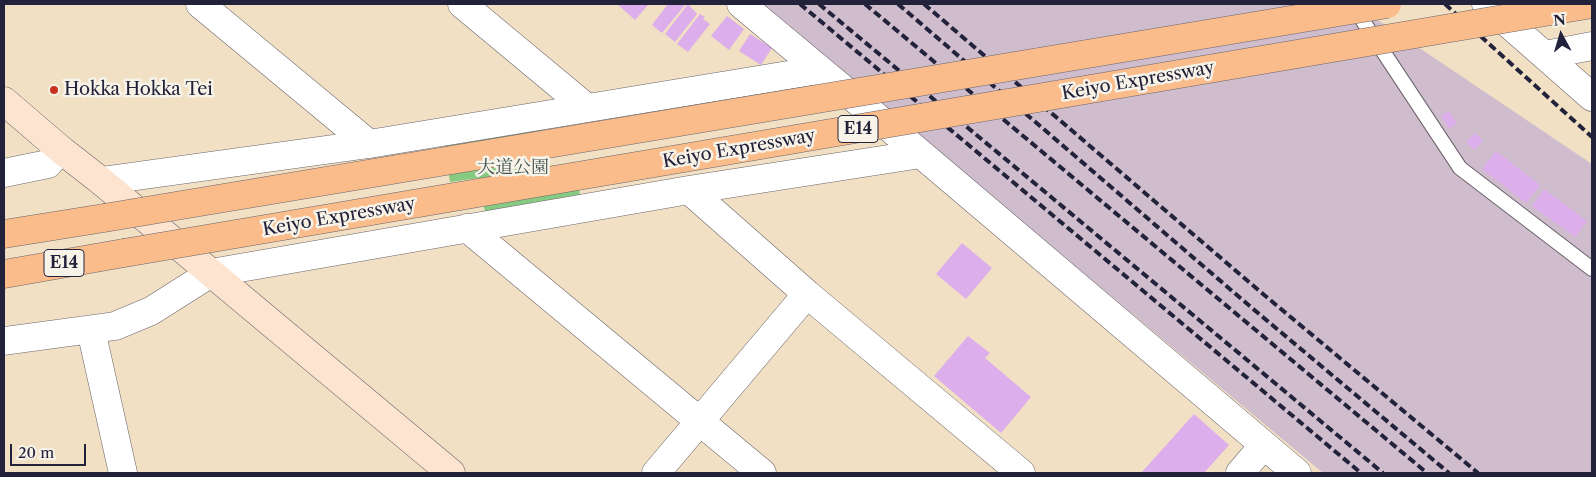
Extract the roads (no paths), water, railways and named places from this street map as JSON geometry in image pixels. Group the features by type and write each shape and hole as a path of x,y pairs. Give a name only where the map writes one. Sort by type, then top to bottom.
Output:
{"highway":[{"name":"Keiyo Expressway","path":"4,234 1387,4"},
{"name":"Keiyo Expressway","path":"4,274 1592,4"}],"street":[{"path":"200,4 369,144"},
{"path":"462,4 587,108"},
{"path":"741,4 1297,473"},
{"path":"1486,4 1592,97"},
{"path":"1545,55 1592,46"},
{"path":"102,181 369,144 819,70"},
{"path":"4,101 60,150 102,181 452,473"},
{"path":"4,173 48,164 60,150"},
{"path":"4,341 114,326 151,311 211,273 689,190 921,154"},
{"path":"689,190 807,294 1021,473"},
{"path":"467,228 762,473"},
{"path":"656,473 807,294"},
{"path":"91,330 123,473"},
{"path":"1240,473 1263,446"}],"lane":[{"path":"1351,4 1460,168 1592,269"}],"railway":[{"path":"800,4 1361,473"},
{"path":"819,4 1383,473"},
{"path":"865,4 1427,473"},
{"path":"898,4 1252,308 1449,473"},
{"path":"924,4 1263,294 1478,473"},
{"path":"1445,4 1592,137"}],"place":[{"name":"Hokka Hokka Tei","path":"54,90"}],"park label":[{"name":"大道公園","path":"513,168"}]}
